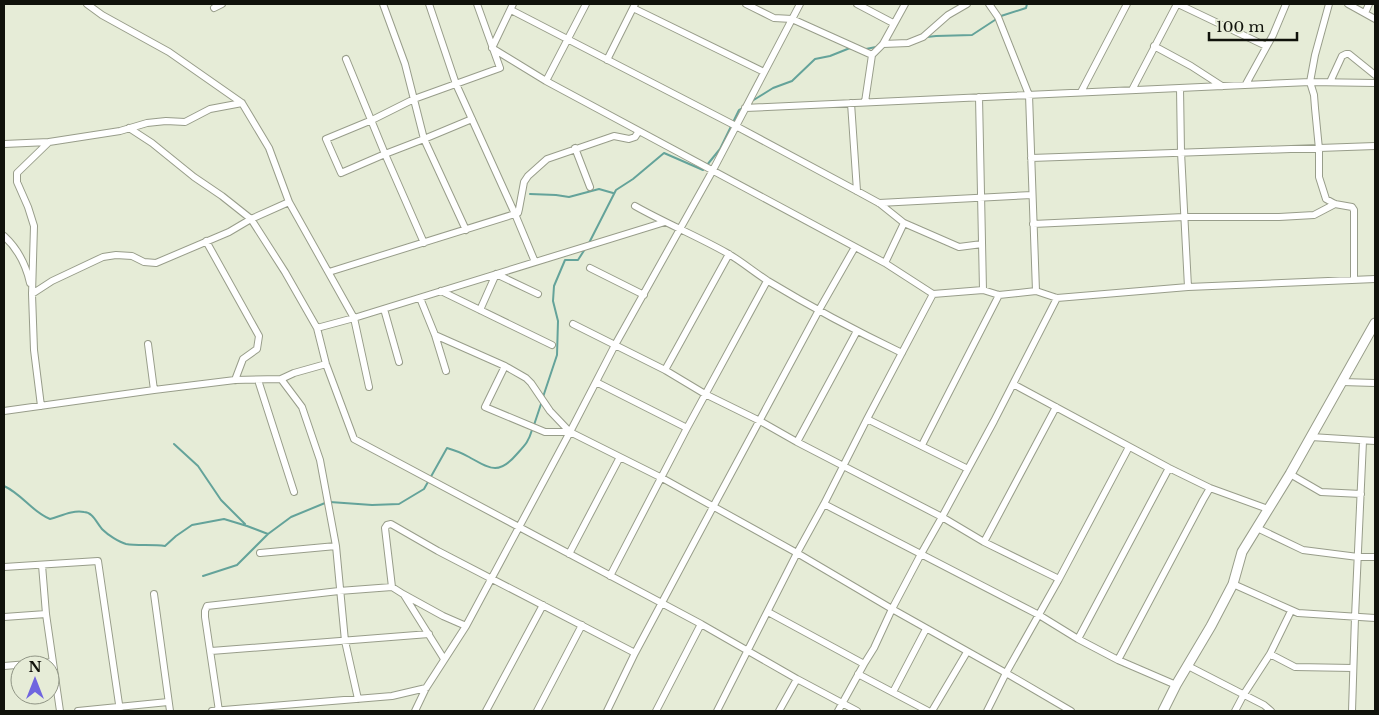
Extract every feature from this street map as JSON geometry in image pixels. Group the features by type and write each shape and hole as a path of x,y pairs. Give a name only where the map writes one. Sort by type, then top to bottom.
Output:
{"street":[{"path":"88,4 169,52 242,103 269,148 290,202 354,318 369,387"},
{"path":"214,8 222,4"},
{"path":"383,4 405,64 424,140 466,230"},
{"path":"429,4 456,84 535,262"},
{"path":"472,119 341,173 326,139 372,120 414,99 500,68 477,4"},
{"path":"546,81 586,4"},
{"path":"746,4 774,18 792,19 872,55"},
{"path":"415,711 426,688 466,626 615,345 713,170 800,4"},
{"path":"857,4 894,23"},
{"path":"865,102 872,55 883,44 905,4"},
{"path":"883,44 908,42 923,37 948,15 967,4"},
{"path":"989,4 998,18 1029,95 1036,291"},
{"path":"1081,92 1127,4"},
{"path":"1132,90 1178,4 1266,46"},
{"path":"1246,84 1273,35 1286,4"},
{"path":"1329,4 1315,55 1310,82 1314,95 1319,149 1319,177 1326,199 1335,204 1352,207 1354,210 1354,280"},
{"path":"1348,4 1375,19"},
{"path":"1365,13 1370,4"},
{"path":"607,60 634,6 764,72"},
{"path":"492,48 512,7 607,60 736,126 879,203 904,223 959,246 982,244"},
{"path":"1154,46 1191,66 1222,86"},
{"path":"492,48 546,81 885,263 933,294 982,290 999,295 1036,291 1057,298 1188,287 1375,280"},
{"path":"1330,82 1342,56 1346,54 1349,54 1375,75"},
{"path":"346,59 424,243"},
{"path":"745,108 1246,84 1375,82"},
{"path":"1180,88 1188,287"},
{"path":"979,97 982,290"},
{"path":"4,144 49,142 120,131 146,122 185,122 210,109 242,103"},
{"path":"852,103 857,191"},
{"path":"129,128 152,143 251,220 285,272 317,328 326,364 354,439 701,624 797,679 858,711"},
{"path":"329,272 518,213 524,182 546,159 614,136 629,139 635,137 639,131"},
{"path":"42,406 34,350 32,294 34,226 17,182 17,173 49,142"},
{"path":"1031,158 1375,146"},
{"path":"576,148 590,187"},
{"path":"879,203 1032,195"},
{"path":"32,294 52,281 103,257 116,255 132,256 144,262 156,263 229,232 290,202"},
{"path":"1034,224 1184,217 1314,215 1335,204"},
{"path":"635,206 729,254 767,281 857,331 902,353"},
{"path":"317,328 441,292 665,222"},
{"path":"885,263 904,223"},
{"path":"4,236 11,242 28,270 32,294"},
{"path":"206,241 259,336 257,349 244,359 235,380"},
{"path":"607,711 635,653 713,507 855,247"},
{"path":"665,370 729,254"},
{"path":"590,268 644,295"},
{"path":"496,274 538,294"},
{"path":"480,310 496,274"},
{"path":"610,576 705,394 767,281"},
{"path":"441,292 552,345"},
{"path":"717,711 797,553 933,294"},
{"path":"922,446 999,295"},
{"path":"420,298 435,335 446,371"},
{"path":"838,711 874,648 921,554 968,469 1057,298"},
{"path":"384,309 399,362"},
{"path":"1163,711 1233,584 1242,552 1290,474 1375,323"},
{"path":"573,324 665,370 705,394 942,517 984,542 1059,579"},
{"path":"797,442 857,331"},
{"path":"435,335 526,378 550,411 570,432 662,478 797,553 892,610 1072,711"},
{"path":"148,344 154,390"},
{"path":"4,411 235,380 281,379 294,373 326,364"},
{"path":"504,366 485,407 546,432 570,432"},
{"path":"281,379 302,407 320,460 336,546 345,641 358,699"},
{"path":"258,380 294,492"},
{"path":"596,382 687,428"},
{"path":"1342,382 1375,383"},
{"path":"1013,384 1169,468 1210,488 1268,509"},
{"path":"984,542 1056,407"},
{"path":"867,419 968,469"},
{"path":"1311,437 1375,441"},
{"path":"1352,711 1363,441"},
{"path":"987,711 1129,447"},
{"path":"569,554 620,457"},
{"path":"1078,639 1169,468"},
{"path":"1290,474 1321,492 1361,494"},
{"path":"1118,660 1210,488"},
{"path":"824,504 1039,615 1078,639 1118,660 1176,685"},
{"path":"392,587 385,528 391,524 438,551 635,653"},
{"path":"1256,528 1303,550 1358,557 1375,557"},
{"path":"260,553 336,546"},
{"path":"4,567 98,561 119,709"},
{"path":"42,565 51,655"},
{"path":"1233,584 1291,611 1306,614 1375,618"},
{"path":"426,688 392,696 216,711 211,651 205,611 207,606 392,587 443,616 466,626"},
{"path":"154,594 170,711"},
{"path":"403,594 444,659"},
{"path":"486,711 543,605"},
{"path":"1235,711 1270,654 1291,611"},
{"path":"768,612 864,664"},
{"path":"4,617 46,614"},
{"path":"656,711 701,624"},
{"path":"537,711 582,625"},
{"path":"893,692 926,629"},
{"path":"211,651 429,634"},
{"path":"932,711 967,652"},
{"path":"1270,654 1295,667 1353,668"},
{"path":"1188,666 1244,694 1271,711"},
{"path":"858,674 928,711"},
{"path":"779,711 797,679"},
{"path":"78,711 119,709 168,702"}],"waterway":[{"path":"927,37 972,35 1001,16 1026,8 1027,4"},
{"path":"866,49 876,47"},
{"path":"752,101 773,88 792,81 815,59 852,49"},
{"path":"707,165 720,149 739,110 744,107"},
{"path":"589,243 616,190 633,179 664,153 704,169"},
{"path":"530,194 569,197 599,189 613,193"},
{"path":"543,397 557,355 558,321 553,301 554,286 565,260 578,260 585,249"},
{"path":"534,425 542,401"},
{"path":"330,502 372,505 399,504 424,489 447,448 464,454 488,467 498,468 510,462 522,449 528,441 532,430"},
{"path":"174,444 198,466 221,500 245,524"},
{"path":"4,486 50,519 71,513 87,513 111,536 123,543 135,545 165,546 192,525 224,519 268,534 291,517 325,503"},
{"path":"203,576 237,565 268,534"}]}
